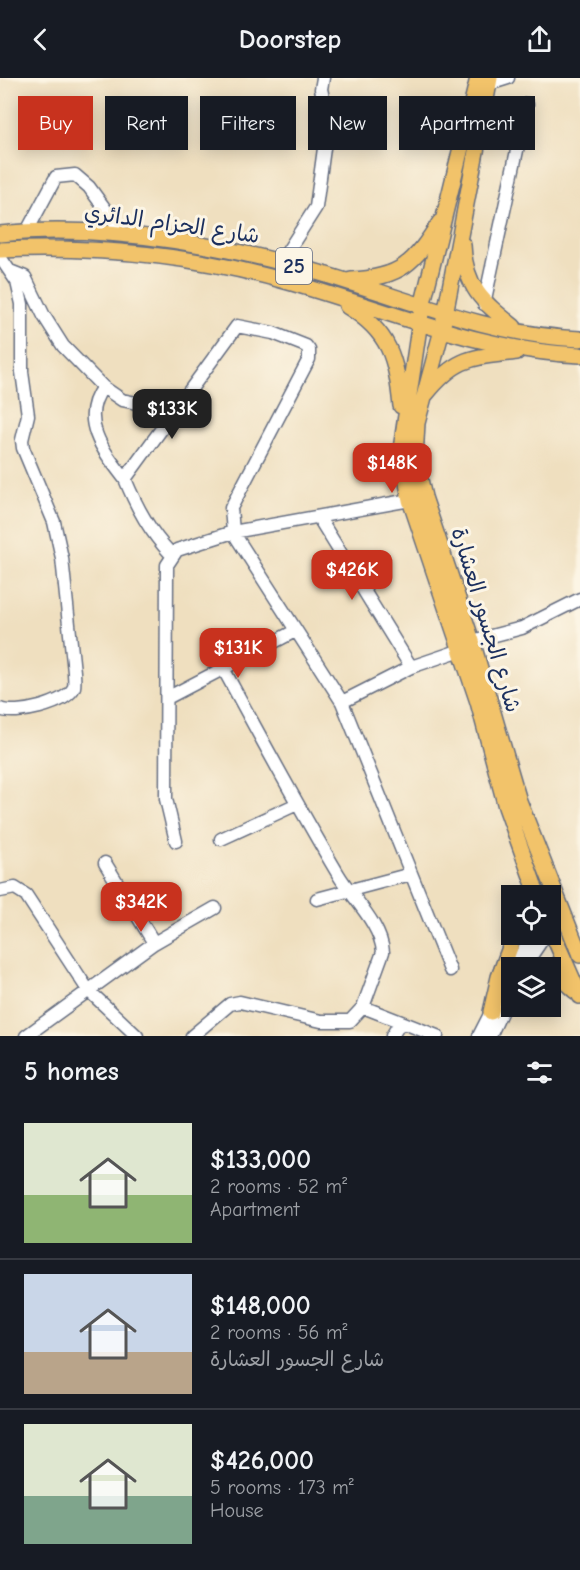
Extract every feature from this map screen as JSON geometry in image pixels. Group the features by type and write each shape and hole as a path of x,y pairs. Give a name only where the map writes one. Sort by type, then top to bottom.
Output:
{"main road":[{"name":"شارع الجسور العشارة","path":"481,82 422,307 401,449 410,500 466,646 548,885"},
{"name":"شارع الجسور العشارة","path":"481,82 462,225 442,330 414,440 418,478 466,646 478,702 506,807 534,885"},
{"path":"344,280 387,276 408,265 427,243 448,209"},
{"path":"462,225 464,259 475,291 484,304 522,332"},
{"name":"شارع الحزام الدائري","path":"0,234 27,231 124,235 281,262 344,280 422,307 522,332 580,339"},
{"name":"شارع الحزام الدائري","path":"0,250 98,250 141,254 240,270 442,330 527,350 580,355"},
{"path":"329,295 360,315 385,339 394,360 403,424"},
{"path":"423,399 444,372 460,362 527,350"},
{"path":"526,885 528,869"},
{"name":"شارع الجسور العشارة","path":"561,921 580,955"},
{"path":"491,1012 499,977 511,945"},
{"path":"557,945 580,997"},
{"path":"561,981 572,986 580,997"}],"street":[{"path":"281,262 316,207 328,119 321,89 323,78"},
{"path":"481,82 508,78"},
{"path":"484,304 517,150"},
{"path":"27,231 56,177 75,175 89,187 124,235"},
{"path":"0,257 17,282 22,304 22,372 28,415 22,440 23,448 54,522 62,558 74,672 74,687 64,698 47,705 10,712 0,709"},
{"path":"10,271 25,277 44,316 63,346 103,387 122,400 175,411"},
{"path":"125,479 237,326 273,333 302,343 309,350 309,359 231,508 232,532 342,702 450,970"},
{"path":"103,387 93,405 92,423 101,444 125,479 142,516 156,538 171,554"},
{"path":"176,841 166,799 167,565 171,554 177,549 232,532 410,500"},
{"path":"319,518 411,667"},
{"path":"342,702 411,667 522,628 580,599"},
{"path":"167,698 295,631"},
{"path":"192,1036 230,1004 240,1002 336,1024 350,1022 363,1007 382,952 382,943 370,917 347,890 224,670"},
{"path":"221,839 297,804"},
{"path":"105,863 154,943"},
{"path":"317,899 411,874"},
{"path":"370,917 367,897 373,884"},
{"path":"0,891 15,888 26,894 88,990 137,1036"},
{"path":"26,1036 154,943 215,908"},
{"path":"479,1036 501,992"},
{"path":"363,1007 437,1036"},
{"path":"490,1036 501,1012"},
{"path":"117,1036 119,1021"},
{"path":"392,1036 400,1023"}]}
